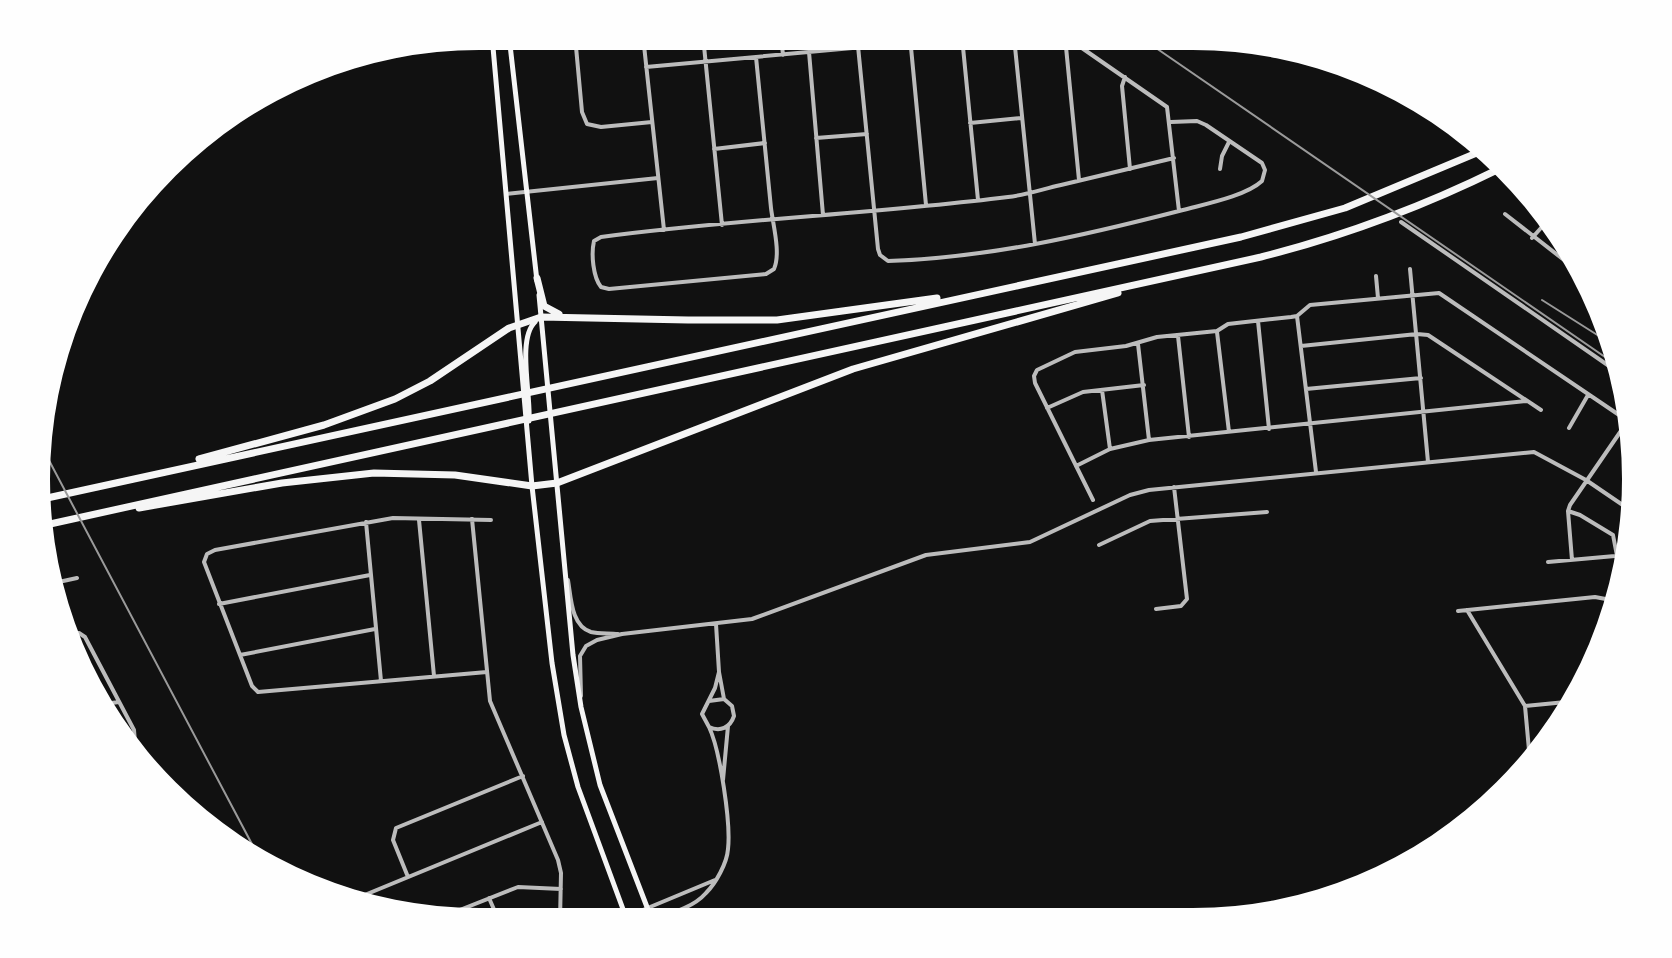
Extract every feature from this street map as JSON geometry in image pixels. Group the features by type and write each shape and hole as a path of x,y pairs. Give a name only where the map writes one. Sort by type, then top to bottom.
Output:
{"highway":[{"path":"51,497 1241,237 1345,208 1474,154"},
{"path":"53,524 1307,245 1369,226 1492,172"},
{"path":"537,278 542,303 546,309 556,313 688,320"},
{"path":"120,508 152,507 312,478 374,473 455,475 532,486 557,483 853,369 1105,298 1143,283"},
{"path":"139,476 368,410 430,381 518,324 541,317 777,320 922,299 947,299"}],"main road":[{"path":"493,50 532,486 552,663 564,735 595,838 621,908"},
{"path":"511,50 529,192 573,655 581,707 600,785 647,908"},
{"path":"528,442 527,330 541,317"}],"street":[{"path":"576,50 582,112 587,124 601,127 652,122"},
{"path":"644,50 664,230"},
{"path":"705,50 722,225"},
{"path":"782,50 783,55"},
{"path":"646,67 834,50"},
{"path":"858,50 878,249 888,261 1035,244 1179,211 1248,190 1262,181 1265,170 1262,163 1230,141 1197,121 1171,122"},
{"path":"911,50 926,205"},
{"path":"963,50 978,200"},
{"path":"1015,50 1035,244"},
{"path":"1066,50 1079,180"},
{"path":"1086,50 1166,105 1171,122 1179,211"},
{"path":"809,52 823,215"},
{"path":"756,57 772,220 777,261 771,272 609,289 597,284 593,247 594,241 601,237 664,230 722,225 772,220 823,215 874,211 1029,193 1174,158"},
{"path":"1125,77 1122,86 1130,169"},
{"path":"970,123 1021,118"},
{"path":"816,138 867,134"},
{"path":"1220,169 1222,156 1230,141"},
{"path":"714,149 765,143"},
{"path":"506,194 658,178"},
{"path":"1505,214 1561,258"},
{"path":"1401,222 1606,364"},
{"path":"1532,238 1541,228"},
{"path":"1410,269 1428,462"},
{"path":"1376,276 1378,298"},
{"path":"1093,500 1047,408 1034,379 1035,372 1075,352 1217,331 1228,324 1297,316 1310,305 1435,293 1443,295 1617,414"},
{"path":"1297,316 1316,473"},
{"path":"1258,321 1269,429"},
{"path":"1217,331 1229,432"},
{"path":"1301,346 1417,334 1432,337 1541,410"},
{"path":"1178,336 1189,437"},
{"path":"1138,344 1149,440"},
{"path":"1306,389 1421,378"},
{"path":"1047,408 1083,392 1144,385"},
{"path":"1102,390 1110,449"},
{"path":"1569,428 1588,395"},
{"path":"1076,466 1110,449 1149,440 1527,401"},
{"path":"1572,560 1568,511 1619,433"},
{"path":"581,707 580,663 582,651 591,642 622,634 752,619 926,555 1030,542 1130,495 1149,490 1534,452 1586,480 1621,504"},
{"path":"1156,609 1181,606 1187,602 1174,487"},
{"path":"1568,511 1613,535 1616,550"},
{"path":"1099,545 1143,523 1267,512"},
{"path":"487,672 258,692 252,686 204,567 207,554 366,522 393,518 491,520"},
{"path":"419,518 434,676"},
{"path":"472,519 490,701 560,867 560,908"},
{"path":"366,522 381,681"},
{"path":"1548,562 1615,556"},
{"path":"564,558 578,623 592,632 622,634"},
{"path":"219,604 370,575"},
{"path":"63,581 77,578"},
{"path":"1458,611 1595,597 1604,599"},
{"path":"1467,610 1525,706 1529,746"},
{"path":"709,727 718,730 728,726 734,711 724,699 716,624"},
{"path":"240,655 375,629"},
{"path":"79,633 85,637 134,734"},
{"path":"679,908 708,892 727,858 729,847 723,784 709,727 702,714 719,672"},
{"path":"709,701 724,699"},
{"path":"113,703 119,702"},
{"path":"1525,706 1559,703"},
{"path":"723,784 728,726"},
{"path":"408,877 393,840 396,828 524,776"},
{"path":"369,893 542,822"},
{"path":"649,908 715,880"},
{"path":"466,908 518,887 561,889"},
{"path":"489,898 493,908"}],"railway":[{"path":"1159,50 1603,356"},
{"path":"1542,300 1596,334"},
{"path":"51,463 251,843"}]}
